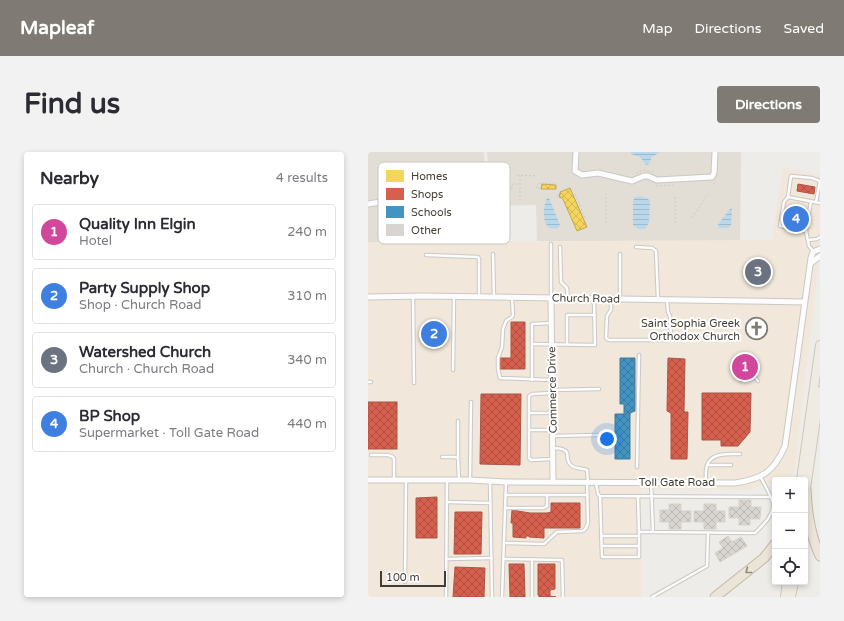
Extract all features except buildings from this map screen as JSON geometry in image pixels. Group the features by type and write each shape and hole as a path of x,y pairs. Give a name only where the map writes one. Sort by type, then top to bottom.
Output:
{"highway":[{"path":"807,513 814,544 820,556"},
{"path":"715,597 764,558 772,548"}],"main road":[{"path":"801,477 820,345"},
{"path":"808,479 820,391"},
{"path":"785,597 787,585"},
{"path":"792,597 794,585"}],"street":[{"path":"576,152 575,171 581,174 598,173 632,181 644,176 657,180 712,177 714,173 715,152"},
{"path":"368,204 378,202"},
{"path":"813,252 820,249"},
{"name":"Toll Gate Road","path":"368,480 735,483 756,479 775,465 785,446 804,302 813,252"},
{"path":"811,263 820,256"},
{"name":"Church Road","path":"368,297 512,297 804,302"},
{"name":"Commerce Drive","path":"551,298 553,482"}],"lane":[{"path":"806,231 780,226 784,202 788,197 792,176 812,178 820,181 816,202"},
{"path":"788,197 820,203"},
{"path":"811,201 806,231 809,246 813,252"},
{"path":"808,240 817,239 820,237"},
{"path":"551,244 551,298"},
{"path":"560,247 560,278 562,283 567,288 568,298"},
{"path":"636,247 652,248 656,251 658,299"},
{"path":"493,254 494,297"},
{"path":"620,254 620,299"},
{"path":"426,256 478,257 479,297"},
{"path":"413,296 414,383"},
{"path":"453,370 454,297"},
{"path":"512,297 513,315 504,325 502,347 498,358 499,376 501,379 552,380"},
{"path":"532,344 596,345 594,298"},
{"path":"611,299 611,310 606,316 606,338 609,340 668,340 671,338 670,316 668,312 667,299"},
{"path":"567,344 567,315 595,315"},
{"path":"532,380 532,324 551,323"},
{"path":"637,467 639,355"},
{"path":"741,380 746,374 752,374 758,380"},
{"path":"552,459 531,460 529,458 529,396 532,394 552,392 600,389"},
{"path":"470,480 471,402"},
{"path":"529,413 552,413"},
{"path":"458,421 459,480"},
{"path":"529,430 552,430"},
{"path":"552,436 597,435"},
{"path":"505,543 544,544 557,532 583,531 586,528 588,523 587,470 571,465 568,462 567,453 565,450 552,448"},
{"path":"706,482 707,465 710,460 718,455 740,454"},
{"path":"371,455 393,456 394,480"},
{"path":"442,457 455,457 458,459"},
{"path":"707,465 731,465"},
{"path":"639,532 755,533 772,511 773,503 760,476"},
{"path":"405,582 406,480"},
{"path":"446,597 447,480"},
{"path":"490,481 492,597"},
{"path":"502,597 506,482"},
{"path":"596,482 598,494 600,496 602,557 639,557 638,496"},
{"path":"651,482 653,532"},
{"path":"506,495 587,495"},
{"path":"505,508 544,508 547,506 547,495"},
{"path":"600,496 770,496"},
{"path":"447,502 491,503"},
{"path":"652,597 707,566 708,533"},
{"path":"601,536 639,536"},
{"path":"602,546 639,546"},
{"path":"446,559 492,558"},
{"path":"504,559 562,560 563,597"},
{"path":"532,559 532,597"}],"path":[{"path":"517,175 537,176"},
{"path":"520,175 520,203"},
{"path":"714,184 716,179"},
{"path":"540,188 536,188 539,183 556,184"},
{"path":"511,188 512,184 520,184"},
{"path":"656,186 672,185"},
{"path":"575,194 586,220"},
{"path":"606,194 606,223"},
{"path":"692,218 708,194"},
{"path":"675,223 676,195"}],"shaded area":[{"path":"368,152 484,152 484,162 378,162 378,242 368,242"},
{"path":"487,152 741,152 740,241 537,242 536,205 510,206 510,162 488,162"},
{"path":"783,167 820,175 820,251 794,474 786,477 772,477 772,482 749,490 641,489 641,597 368,597 368,242 378,242 378,244 510,244 510,241 772,240"}],"green space":[{"path":"510,177 511,178 510,199"}],"water":[{"path":"631,152 660,152 652,157 649,164 646,165 640,157 631,154"},
{"path":"639,196 647,198 650,201 649,223 645,229 638,229 633,225 633,201 635,197"},
{"path":"547,198 549,198 560,225 554,229 549,228 544,218"},
{"path":"732,208 731,226 728,228 719,228 719,223"}],"place":[{"name":"BP Shop","path":"796,219"},
{"name":"Watershed Church","path":"758,272"},
{"name":"Saint Sophia Greek Orthodox Church","path":"756,329"},
{"name":"Party Supply Shop","path":"434,334"},
{"name":"Quality Inn Elgin","path":"745,367"}]}
